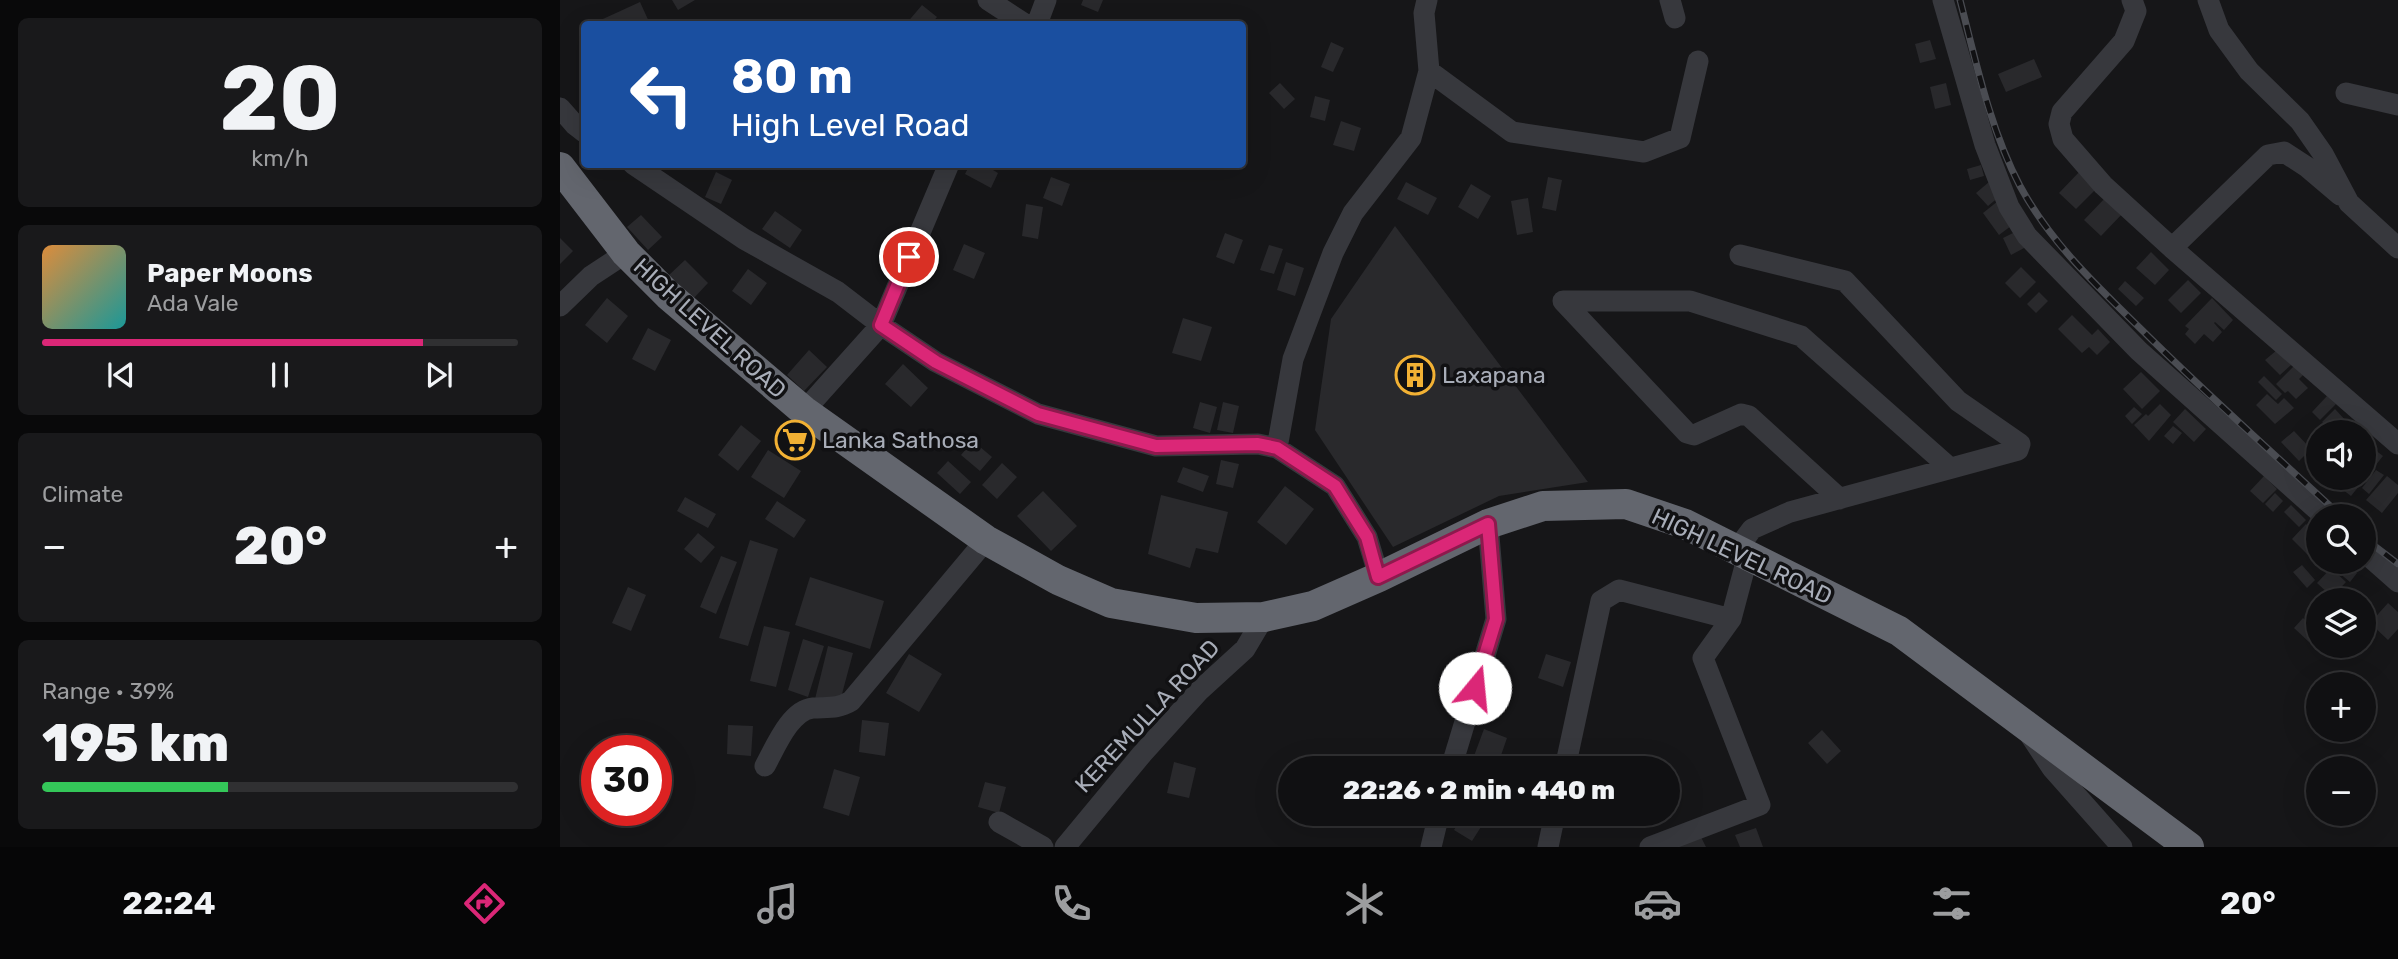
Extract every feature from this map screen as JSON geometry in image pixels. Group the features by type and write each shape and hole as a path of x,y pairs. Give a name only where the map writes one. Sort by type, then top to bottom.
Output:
{"highway":[{"name":"HIGH LEVEL ROAD","path":"560,167 626,253 668,295 804,411 986,540 1058,580 1111,603 1196,618 1264,617 1312,606 1488,524 1543,506 1626,504 1685,524 1899,631 2189,847"}],"street":[{"path":"988,0 1020,21"},
{"path":"1038,21 1046,0"},
{"path":"1277,448 1293,359 1333,253 1353,213 1411,138 1429,71 1424,13 1427,0"},
{"path":"1943,0 1985,145 2009,207 2027,236 2139,351 2311,504"},
{"path":"2132,0 2136,11 2124,41 2062,112 2059,124 2063,139 2103,185 2172,248 2398,443"},
{"path":"2208,0 2219,30 2249,71 2300,121 2323,154 2349,203"},
{"path":"1429,71 1512,132 1644,152 1680,138 1698,61"},
{"path":"2346,93 2398,105"},
{"path":"560,108 581,130"},
{"path":"2172,248 2268,155 2284,152 2307,167 2398,248"},
{"path":"639,168 744,239 838,292 936,362 1038,414 1156,446 1258,444 1277,448 1335,486 1367,537 1378,577"},
{"path":"804,411 881,325 947,168"},
{"path":"560,306 591,276 626,253"},
{"path":"1650,847 1760,805 1703,658 1731,619 1743,552 1752,529 1790,512 2018,450 2020,444 1958,401 1845,281 1740,254"},
{"path":"1840,499 1749,416 1741,414 1694,435 1687,433 1563,301 1690,301 1801,336 1950,468"},
{"path":"1455,756 1496,619 1488,524"},
{"path":"765,766 783,732 800,713 810,708 839,708 851,701 986,540"},
{"path":"2376,563 2398,582"},
{"path":"1568,756 1601,601 1619,590 1731,619"},
{"name":"KEREMULLA ROAD","path":"1065,847 1142,754 1199,691 1245,649 1264,617"},
{"path":"2021,721 2052,768 2122,847"},
{"path":"999,822 1043,847"},
{"path":"1431,847 1436,826"},
{"path":"1548,847 1552,826"}],"building":[{"path":"672,0 695,0 678,10"},
{"path":"1083,0 1103,0 1098,12 1081,5"},
{"path":"640,2 649,21 599,21"},
{"path":"922,5 937,17 934,21 909,21"},
{"path":"1930,40 1936,59 1920,63 1915,44"},
{"path":"1331,42 1344,48 1333,72 1321,67"},
{"path":"2034,59 2042,77 2006,92 1998,74"},
{"path":"1280,83 1295,99 1284,109 1269,93"},
{"path":"1946,83 1951,105 1935,109 1930,87"},
{"path":"1315,96 1330,100 1325,121 1310,117"},
{"path":"1341,121 1361,128 1354,151 1333,145"},
{"path":"1981,165 1984,176 1970,180 1967,169"},
{"path":"968,168 990,168 998,173 991,188 965,174"},
{"path":"2082,169 2099,186 2076,209 2059,193"},
{"path":"716,172 732,180 721,204 705,197"},
{"path":"1051,177 1070,184 1062,206 1043,198"},
{"path":"1548,177 1562,180 1556,211 1542,208"},
{"path":"1406,182 1437,198 1428,215 1397,199"},
{"path":"1989,182 2000,196 1988,206 1976,193"},
{"path":"1471,184 1491,196 1478,219 1458,207"},
{"path":"2106,197 2123,213 2101,236 2084,220"},
{"path":"1528,198 1533,232 1517,235 1511,201"},
{"path":"1998,201 2015,223 1999,235 1983,213"},
{"path":"1026,204 1043,207 1038,239 1022,236"},
{"path":"775,211 802,230 790,248 762,229"},
{"path":"641,215 662,237 648,250 627,227"},
{"name":"Laxapana","path":"1395,226 1588,482 1499,496 1393,547 1315,430 1331,319"},
{"path":"2017,231 2026,247 2011,255 2003,238"},
{"path":"1225,233 1243,240 1234,264 1216,257"},
{"path":"560,238 573,251 560,264"},
{"path":"964,244 985,253 974,279 953,270"},
{"path":"1269,245 1283,249 1274,274 1260,270"},
{"path":"2151,252 2169,270 2155,285 2136,268"},
{"path":"685,260 708,283 693,299 669,275"},
{"path":"1286,262 1304,268 1295,296 1277,290"},
{"path":"2021,267 2036,282 2020,298 2005,283"},
{"path":"748,269 767,283 751,305 732,291"},
{"path":"2188,280 2201,293 2181,313 2168,300"},
{"path":"2125,281 2144,298 2136,306 2118,289"},
{"path":"2039,292 2048,301 2036,313 2027,304"},
{"path":"607,298 628,316 607,343 585,325"},
{"path":"2212,298 2233,320 2224,330 2214,323 2222,332 2213,342 2204,334 2195,344 2185,334 2189,329 2185,326"},
{"path":"2072,315 2092,335 2098,329 2110,342 2097,355 2089,347 2082,353 2058,329"},
{"path":"1183,318 1212,327 1201,361 1172,353"},
{"path":"648,328 671,340 655,371 632,359"},
{"path":"809,350 827,367 804,391 787,375"},
{"path":"2277,350 2291,365 2280,375 2265,360"},
{"path":"903,364 928,388 911,407 885,384"},
{"path":"2295,365 2304,374 2299,379 2308,388 2296,399 2276,384"},
{"path":"2141,372 2160,391 2142,409 2123,389"},
{"path":"2264,376 2282,394 2276,400 2258,382"},
{"path":"2267,394 2278,404 2284,398 2294,408 2275,424 2256,405"},
{"path":"2327,396 2336,404 2320,420 2312,412"},
{"path":"1200,402 1217,407 1210,433 1193,428"},
{"path":"1223,402 1239,406 1233,433 1217,430"},
{"path":"2160,404 2171,415 2149,441 2134,425"},
{"path":"2134,407 2142,414 2132,424 2125,416"},
{"path":"2185,409 2206,429 2194,442 2173,422"},
{"path":"2335,409 2345,420 2324,420"},
{"path":"741,425 761,441 738,471 718,455"},
{"path":"2173,426 2182,433 2173,444 2164,436"},
{"path":"2294,431 2306,444 2306,454 2299,461 2281,442"},
{"path":"973,441 992,457 980,471 961,455"},
{"path":"768,450 801,471 784,498 751,477"},
{"path":"2376,451 2383,456 2376,465"},
{"path":"1221,460 1239,464 1233,488 1216,484"},
{"path":"948,461 971,482 960,494 937,473"},
{"path":"1002,463 1017,477 997,499 982,485"},
{"path":"1183,467 1209,476 1203,492 1177,482"},
{"path":"2376,470 2384,475 2376,485"},
{"path":"2264,476 2277,489 2263,503 2250,491"},
{"path":"2387,476 2398,485 2398,493 2382,513 2376,508 2376,504 2366,500"},
{"path":"1285,486 1314,509 1286,545 1257,522"},
{"path":"2343,490 2356,490 2351,496"},
{"path":"1043,491 1077,526 1051,551 1017,516"},
{"path":"2275,493 2283,501 2273,512 2265,504"},
{"path":"1161,495 1228,512 1218,553 1196,548 1190,568 1148,554"},
{"path":"685,497 716,514 708,528 677,511"},
{"path":"777,501 806,520 794,538 765,519"},
{"path":"2291,505 2306,520 2299,527 2284,512"},
{"path":"2306,524 2306,553 2292,539"},
{"path":"698,533 715,547 701,563 684,549"},
{"path":"750,540 778,549 748,646 719,638"},
{"path":"721,556 737,562 716,614 700,607"},
{"path":"2302,565 2306,574 2310,574 2315,580 2307,588 2293,572"},
{"path":"2325,574 2337,574 2346,582 2340,588 2322,588 2317,583"},
{"path":"2340,574 2356,574 2350,582"},
{"path":"810,577 884,601 870,649 795,625"},
{"path":"628,587 646,595 631,631 612,623"},
{"path":"2388,603 2398,612 2398,629 2388,640 2376,629 2376,616"},
{"path":"2303,618 2306,621 2306,639 2294,628"},
{"path":"764,626 790,632 776,687 750,681"},
{"path":"803,639 824,646 808,697 788,690"},
{"path":"828,646 853,653 839,705 815,699"},
{"path":"909,654 942,674 919,712 886,693"},
{"path":"1546,654 1571,662 1563,687 1538,678"},
{"path":"862,720 889,723 885,756 859,752"},
{"path":"728,725 753,726 751,756 727,754"},
{"path":"1484,729 1507,738 1501,756 1474,756"},
{"path":"1822,730 1841,751 1827,764 1808,743"},
{"path":"1174,762 1196,768 1189,798 1167,793"},
{"path":"834,769 860,777 849,816 823,808"},
{"path":"985,782 1006,787 999,813 978,807"},
{"path":"1456,826 1482,826 1472,841 1454,830"},
{"path":"1756,828 1763,847 1740,847 1735,835"},
{"path":"1700,835 1706,847 1674,847"}],"railway":[{"path":"1960,0 2000,142 2020,186 2047,228 2129,318 2328,504"},
{"path":"2376,547 2398,564"}],"place":[{"name":"Laxapana","path":"1415,375"},
{"name":"Lanka Sathosa","path":"795,440"}],"route":[{"path":"909,257 881,325 936,362 1038,414 1156,446 1258,444 1277,448 1335,486 1367,537 1378,577 1488,524 1496,619 1475,688"}]}
